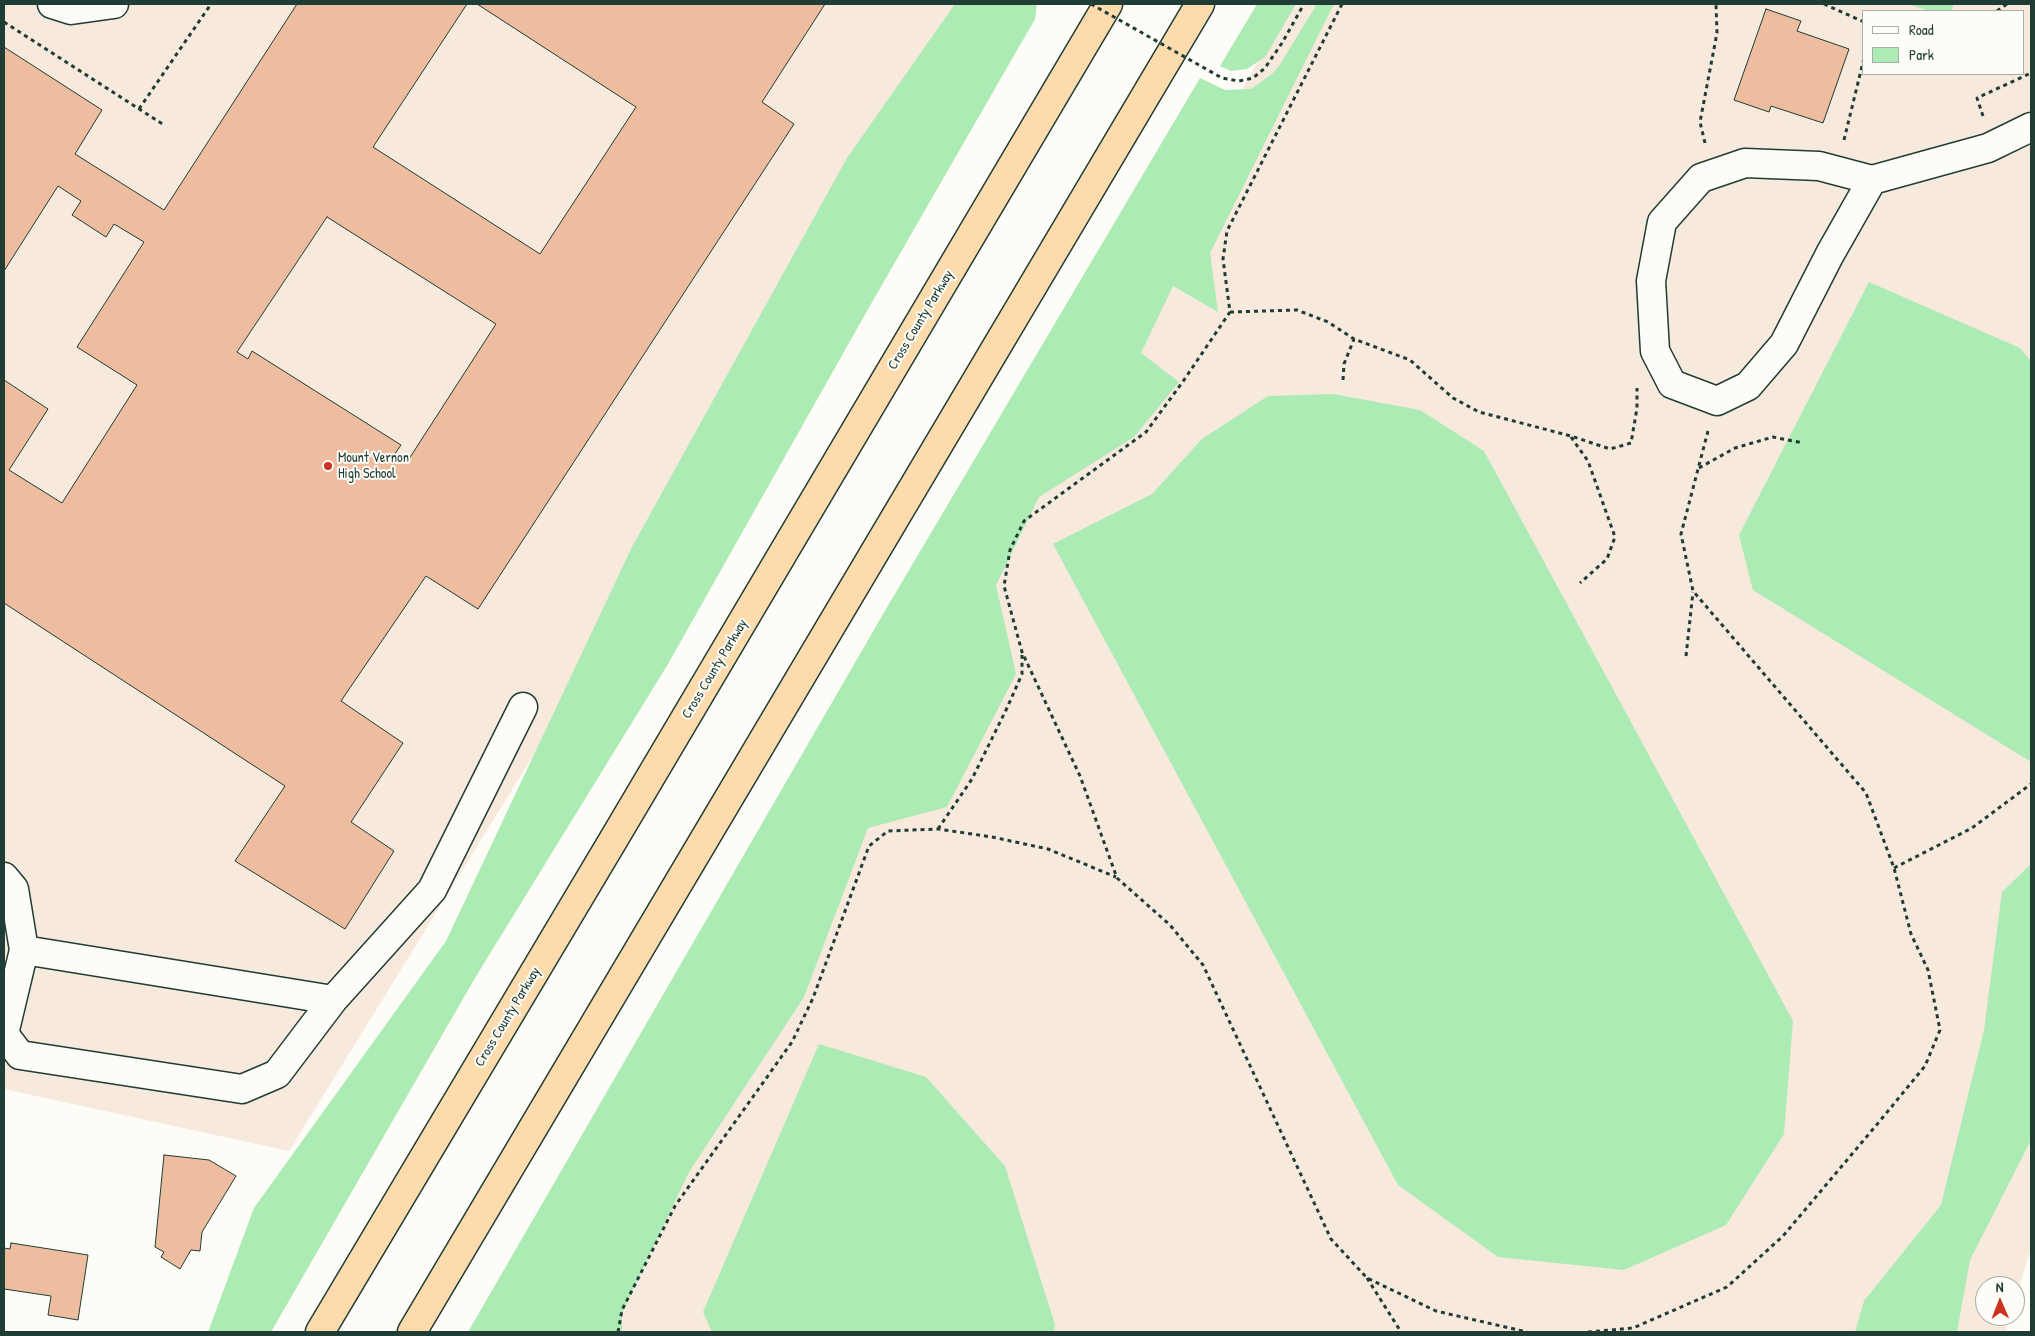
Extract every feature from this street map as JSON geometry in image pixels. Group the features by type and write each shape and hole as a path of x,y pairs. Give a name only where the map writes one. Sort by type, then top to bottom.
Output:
{"highway":[{"name":"Cross County Parkway","path":"320,1332 616,837 1108,4"},
{"path":"412,1332 1200,4"}],"lane":[{"path":"52,4 71,10 114,4"},
{"path":"1872,180 1830,254 1784,344 1748,386 1717,401 1672,384 1655,351 1651,281 1662,222 1701,178 1745,163 1819,166 1872,180 1988,148 2031,127"},
{"path":"4,877 14,889 24,950 4,1034 20,1055 242,1089 277,1074 333,1000 432,890 523,707"},
{"path":"24,950 333,1000"}],"path":[{"path":"139,109 211,4"},
{"path":"1091,4 1222,78 1239,81 1253,78 1265,68 1282,43 1304,4"},
{"path":"1117,878 1080,776 1022,652 1004,586 1010,550 1024,521 1146,432 1230,312 1223,259 1227,231 1342,4"},
{"path":"1705,145 1700,122 1717,33 1716,4"},
{"path":"1824,4 1862,21"},
{"path":"4,22 164,125"},
{"path":"1843,148 1862,67"},
{"path":"1230,312 1297,310 1328,322 1354,339 1410,360 1453,398 1479,412 1571,436 1610,449 1631,443 1637,408 1637,382"},
{"path":"1343,380 1344,364 1354,339"},
{"path":"1686,656 1693,591 1681,534 1717,401"},
{"path":"1571,436 1588,461 1615,537 1607,559 1580,583"},
{"path":"1698,468 1735,448 1773,437 1803,443"},
{"path":"1588,1332 1633,1328 1726,1287 1783,1236 1925,1066 1940,1030 1928,970 1911,934 1894,868 1866,792 1693,591"},
{"path":"938,829 972,779 1008,708 1022,674 1022,652"},
{"path":"1894,868 1972,828 2031,784"},
{"path":"618,1332 622,1310 675,1206 792,1042 813,998 869,846 888,831 938,829 992,837 1048,850 1117,878 1170,925 1203,965 1330,1239 1367,1278 1401,1332"},
{"path":"1367,1278 1436,1311 1527,1332"}],"shaded area":[{"path":"4,4 997,4 289,1151 4,1089"},
{"path":"1291,4 2031,4 2031,1248 2022,1276 1975,1276 1975,1326 2007,1326 2005,1332 525,1332"}],"green space":[{"path":"955,4 1037,4 1035,19 871,304 668,664 475,978 271,1332 208,1332 254,1208 446,941 632,547 847,158"},
{"path":"1257,4 1296,4 1265,57 1247,69 1231,71 1220,66"},
{"path":"1317,4 1334,4 1210,253 1218,312 1173,286 1141,353 1179,382 1134,437 1039,497 996,585 1016,674 947,807 868,828 804,997 689,1172 622,1313 622,1332 468,1332 886,609 1200,78 1225,90 1251,89 1272,74 1279,66"},
{"path":"1908,4 1954,4 1951,10 1927,10"},
{"path":"1869,282 2020,348 2031,361 2031,762 1753,590 1739,535"},
{"path":"1333,394 1420,410 1484,451 1793,1021 1784,1134 1726,1225 1624,1270 1498,1257 1398,1185 1053,544 1152,494 1202,439 1268,396"},
{"path":"2031,864 2031,1140 1970,1260 1957,1332 1855,1332 1864,1301 1941,1205 1984,1030 2002,892"},
{"path":"819,1044 926,1077 1005,1166 1055,1325 1053,1332 712,1332 703,1312"}],"building":[{"name":"Mount Vernon High School","path":"297,4 467,4 373,147 540,254 636,107 477,4 825,4 762,102 794,124 478,609 426,576 341,701 403,743 351,822 394,851 345,929 235,861 285,786 4,603 4,380 48,409 9,470 62,503 137,385 77,347 144,242 114,224 106,237 72,215 81,201 58,186 4,271 4,47 102,110 75,154 164,210","holes":["327,217 496,324 407,462 394,455 401,445 252,351 248,359 237,352"]},
{"path":"1766,9 1801,21 1797,31 1849,49 1823,123 1771,106 1769,112 1734,100"},
{"path":"164,1155 209,1160 236,1176 202,1232 200,1251 191,1250 180,1269 161,1257 164,1252 155,1247"},
{"path":"11,1243 88,1255 78,1320 48,1315 51,1296 4,1289 4,1248 10,1249"}],"place":[{"name":"Mount Vernon High School","path":"328,466"}]}
